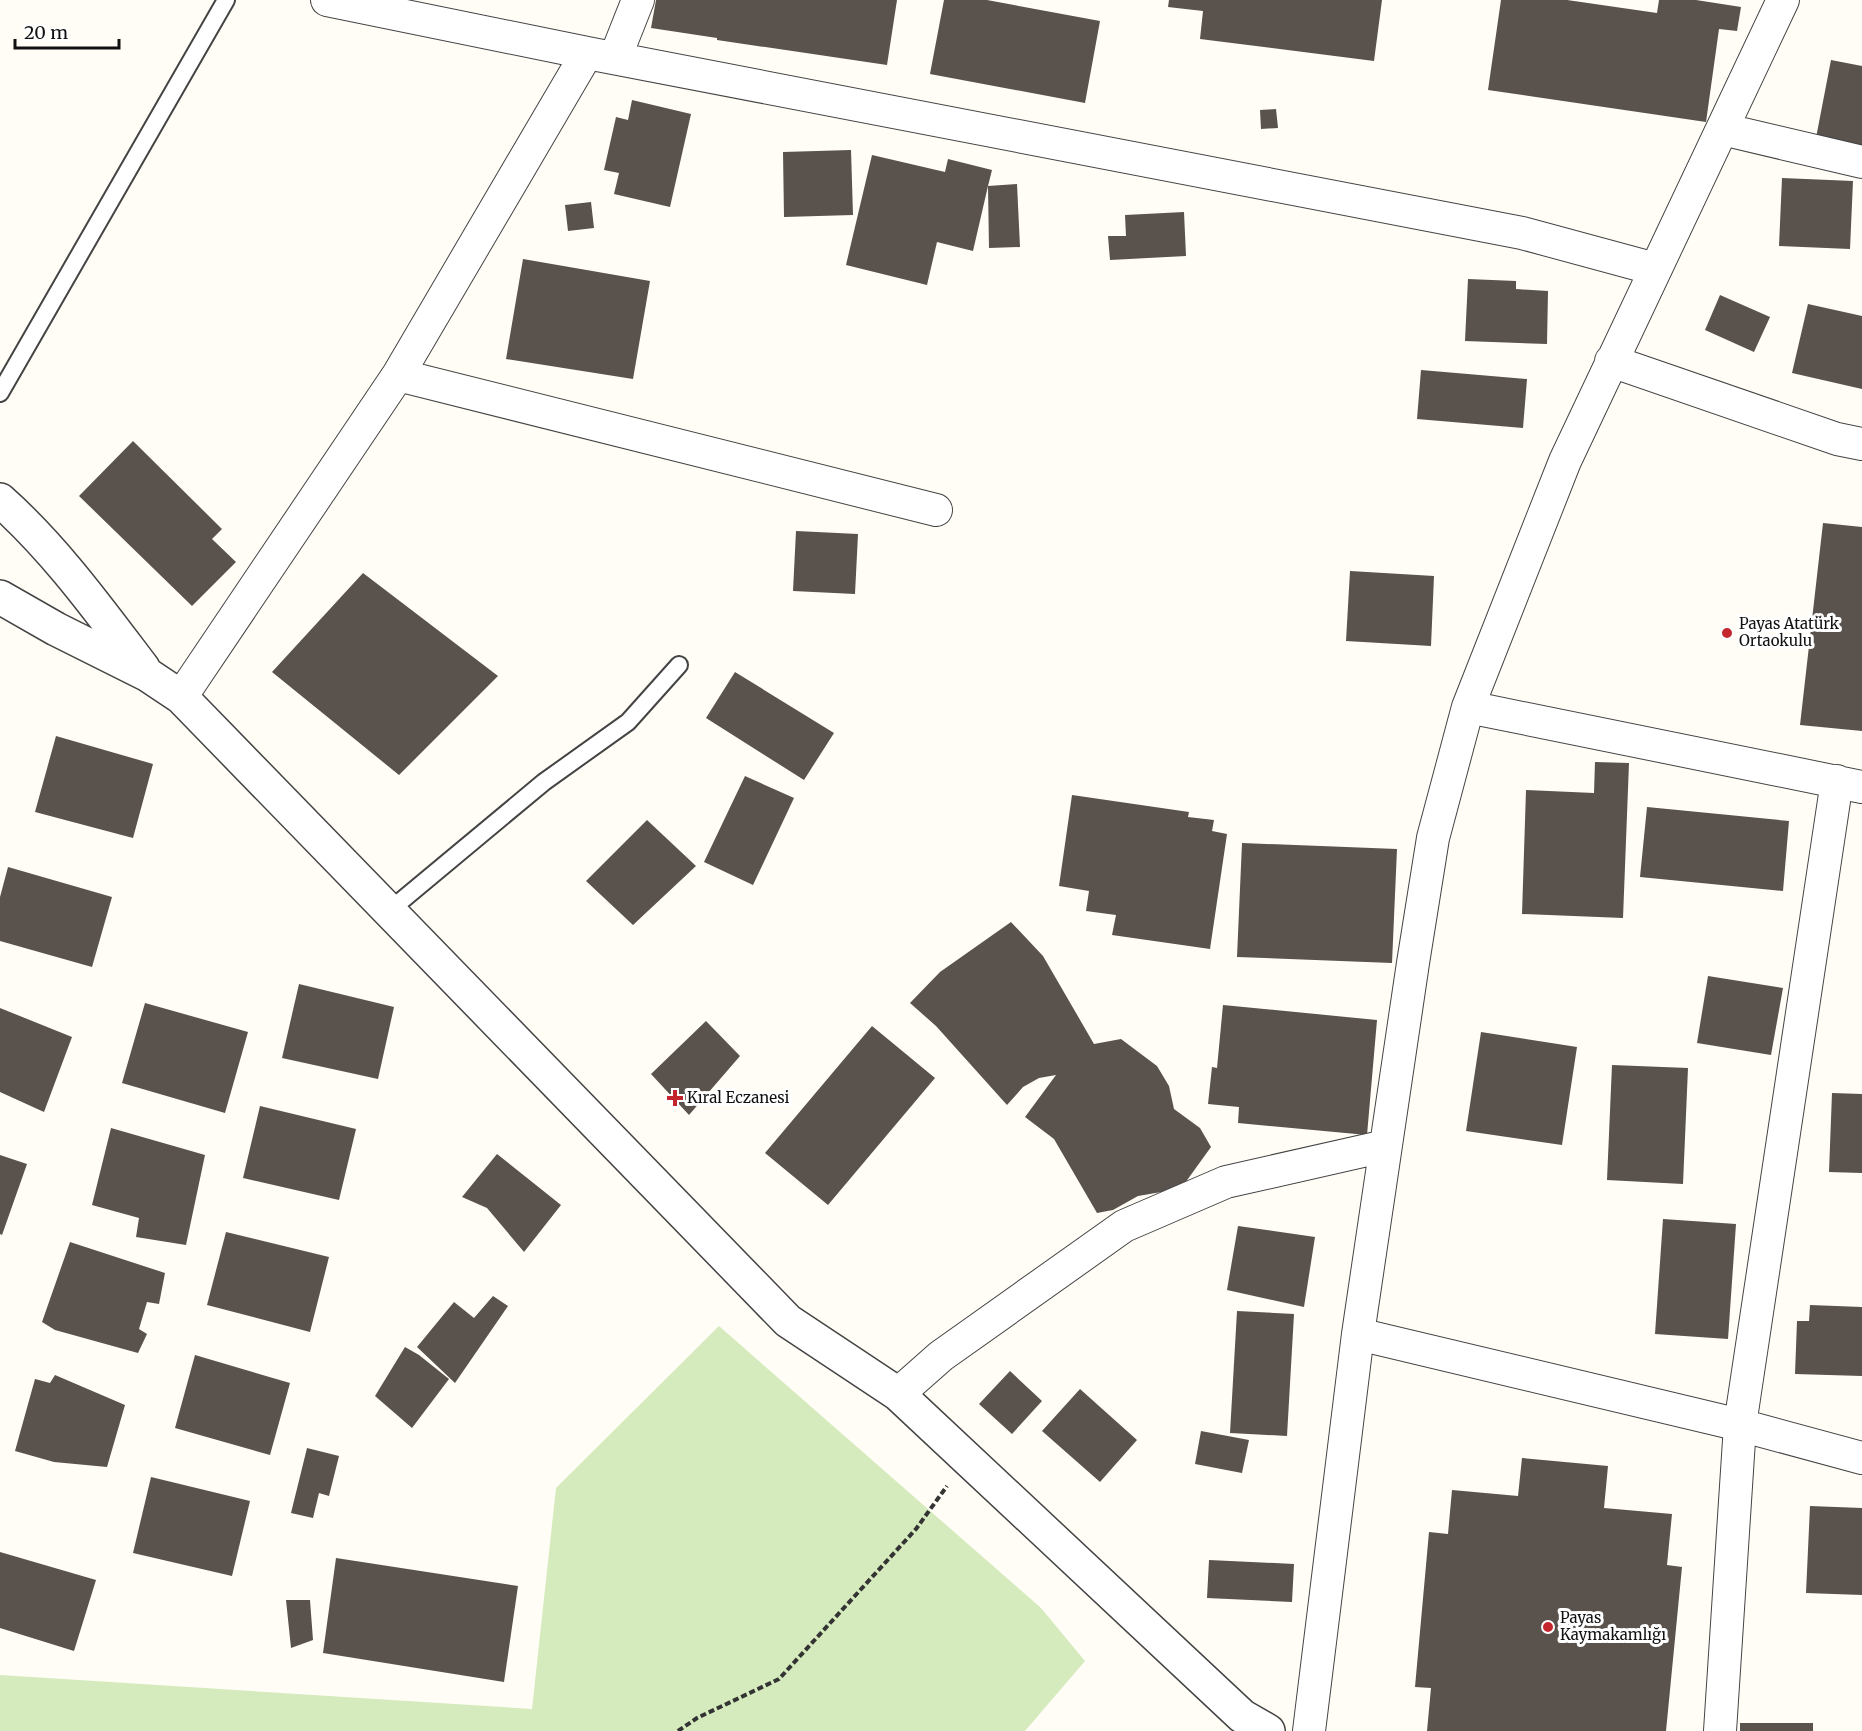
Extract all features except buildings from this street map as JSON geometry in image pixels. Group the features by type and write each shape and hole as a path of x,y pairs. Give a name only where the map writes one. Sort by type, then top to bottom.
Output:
{"street":[{"path":"327,0 1521,233 1655,269"},
{"path":"181,696 398,375 638,0"},
{"path":"1309,1731 1358,1334 1385,1146 1433,838 1468,707 1565,461 1783,0"},
{"path":"1722,129 1862,162"},
{"path":"1611,361 1837,439 1862,444"},
{"path":"398,375 936,510"},
{"path":"0,500 27,524 90,599 148,675"},
{"path":"0,597 56,629 148,675 181,696 788,1321 898,1394 1242,1716 1268,1731"},
{"path":"1468,707 1850,784 1740,1425 1720,1731"},
{"path":"898,1394 940,1356 1125,1226 1226,1182 1385,1146"},
{"path":"1358,1334 1740,1425 1862,1458"}],"lane":[{"path":"0,393 226,0"},
{"path":"389,911 543,782 628,722 679,665"}],"path":[{"path":"678,1731 697,1718 779,1679 916,1528 967,1458"}],"green space":[{"path":"719,1326 1041,1608 1085,1661 1025,1731 0,1731 0,1675 532,1709 556,1488"}],"place":[{"name":"Payas Atatürk Ortaokulu","path":"1727,633"},
{"name":"Kıral Eczanesi","path":"675,1098"},
{"name":"Payas Kaymakamlığı","path":"1548,1627"}]}
